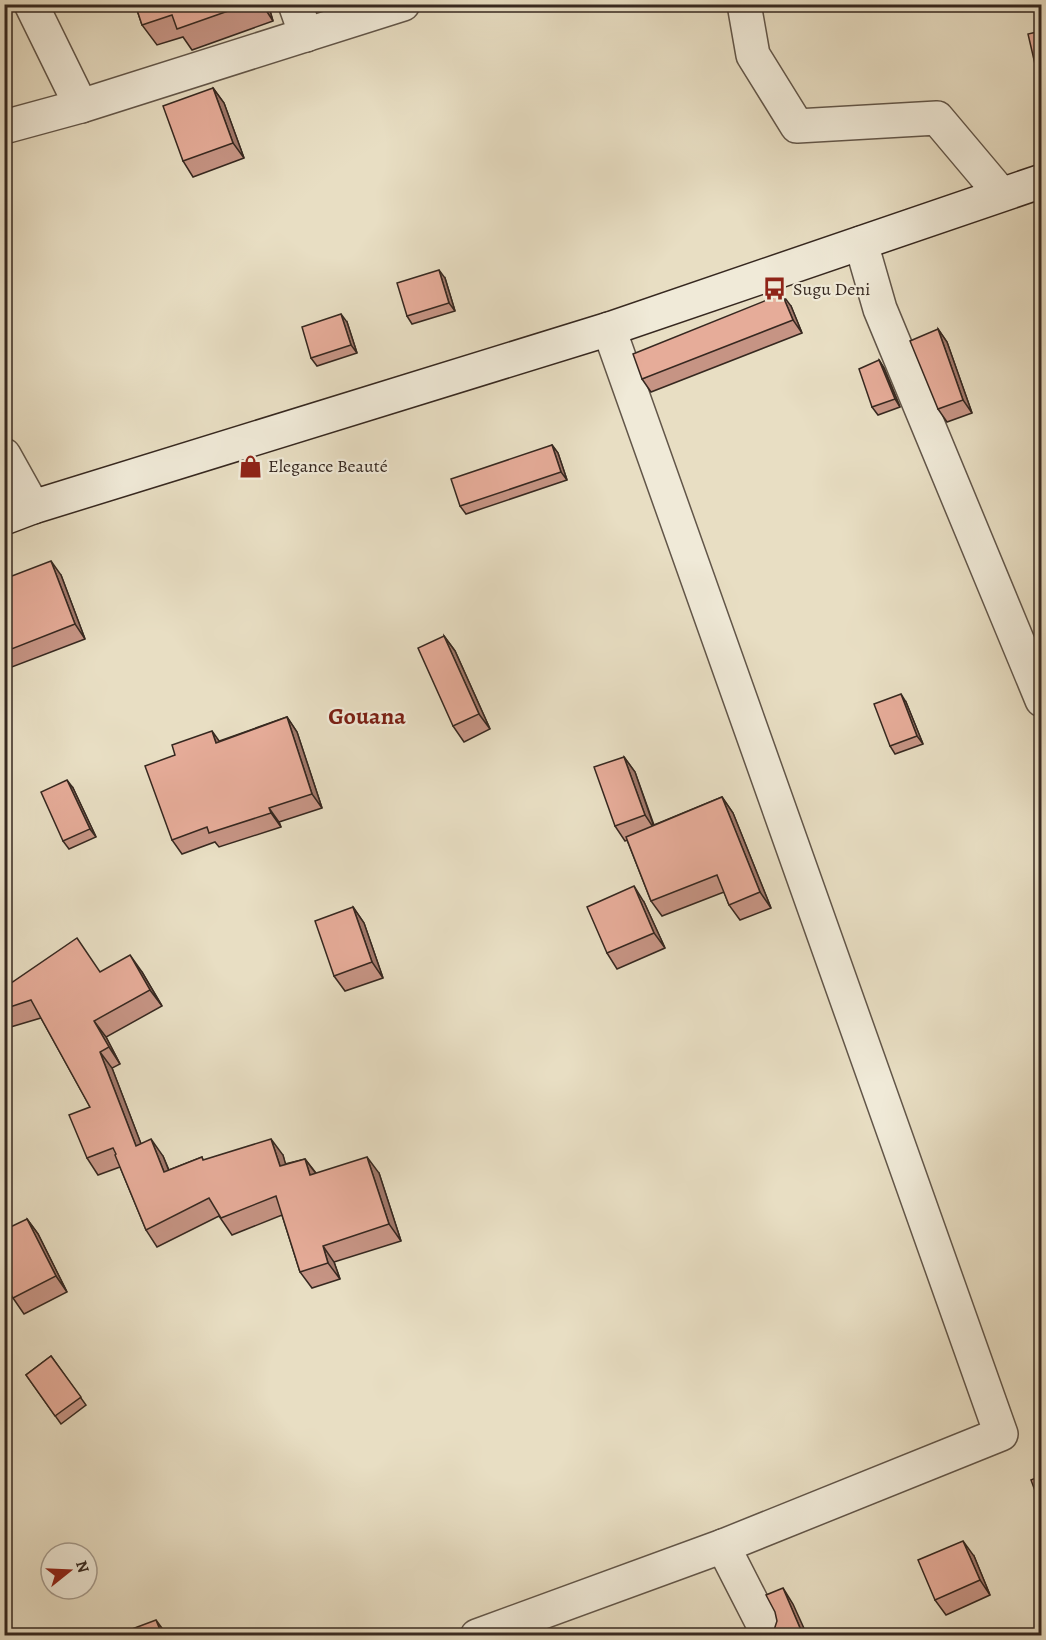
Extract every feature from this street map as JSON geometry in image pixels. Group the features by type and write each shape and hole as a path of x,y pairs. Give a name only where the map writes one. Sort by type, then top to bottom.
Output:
{"street":[{"path":"31,4 81,106"},
{"path":"295,4 306,35"},
{"path":"4,127 81,106 403,4"},
{"path":"744,4 753,55 797,126 937,118 1000,194"},
{"path":"4,455 19,512 609,329 1041,181"},
{"path":"861,243 879,309 1041,700"},
{"path":"477,1635 723,1546 1001,1434 609,329"},
{"path":"723,1546 769,1635"}],"building":[{"path":"135,4 248,4 177,29 172,15 142,25"},
{"path":"1041,31 1041,76 1038,77 1028,34"},
{"path":"213,88 233,143 183,161 163,106"},
{"path":"439,270 449,303 407,316 397,283"},
{"path":"782,294 793,320 642,379 633,354"},
{"path":"341,314 351,345 311,358 302,327"},
{"path":"938,329 963,400 938,409 910,341"},
{"path":"879,360 895,399 872,407 859,369"},
{"path":"552,445 561,472 460,506 451,479"},
{"path":"51,561 75,624 4,652 4,579"},
{"path":"444,636 479,714 453,726 418,648"},
{"path":"901,694 917,736 890,746 874,704"},
{"path":"287,717 312,794 269,808 271,813 209,833 207,827 172,840 145,766 175,755 172,745 212,731 216,743"},
{"path":"624,757 645,815 615,826 594,767"},
{"path":"67,780 90,829 63,841 41,792"},
{"path":"722,797 760,892 729,905 717,875 651,901 626,837"},
{"path":"634,886 654,933 607,953 587,907"},
{"path":"353,907 372,962 334,976 315,921"},
{"path":"77,938 100,972 130,955 150,990 94,1021 109,1047 100,1052 136,1146 151,1139 164,1172 202,1157 203,1160 271,1139 280,1166 305,1159 310,1175 367,1157 389,1224 323,1246 328,1263 300,1272 276,1196 221,1218 209,1198 146,1230 113,1148 87,1158 69,1115 90,1107 31,1000 4,1009 4,988"},
{"path":"27,1219 56,1276 13,1298 4,1282 4,1230"},
{"path":"51,1356 81,1397 55,1416 26,1375"},
{"path":"1041,1476 1041,1507 1031,1480"},
{"path":"963,1541 980,1580 935,1600 918,1560"},
{"path":"783,1588 803,1635 768,1635 774,1630 777,1621 766,1595"},
{"path":"156,1620 162,1635 116,1635"}],"place":[{"name":"Sugu Deni","path":"775,289"},
{"name":"Elegance Beauté","path":"250,466"}],"district":[{"name":"Gouana","path":"367,716"}]}
